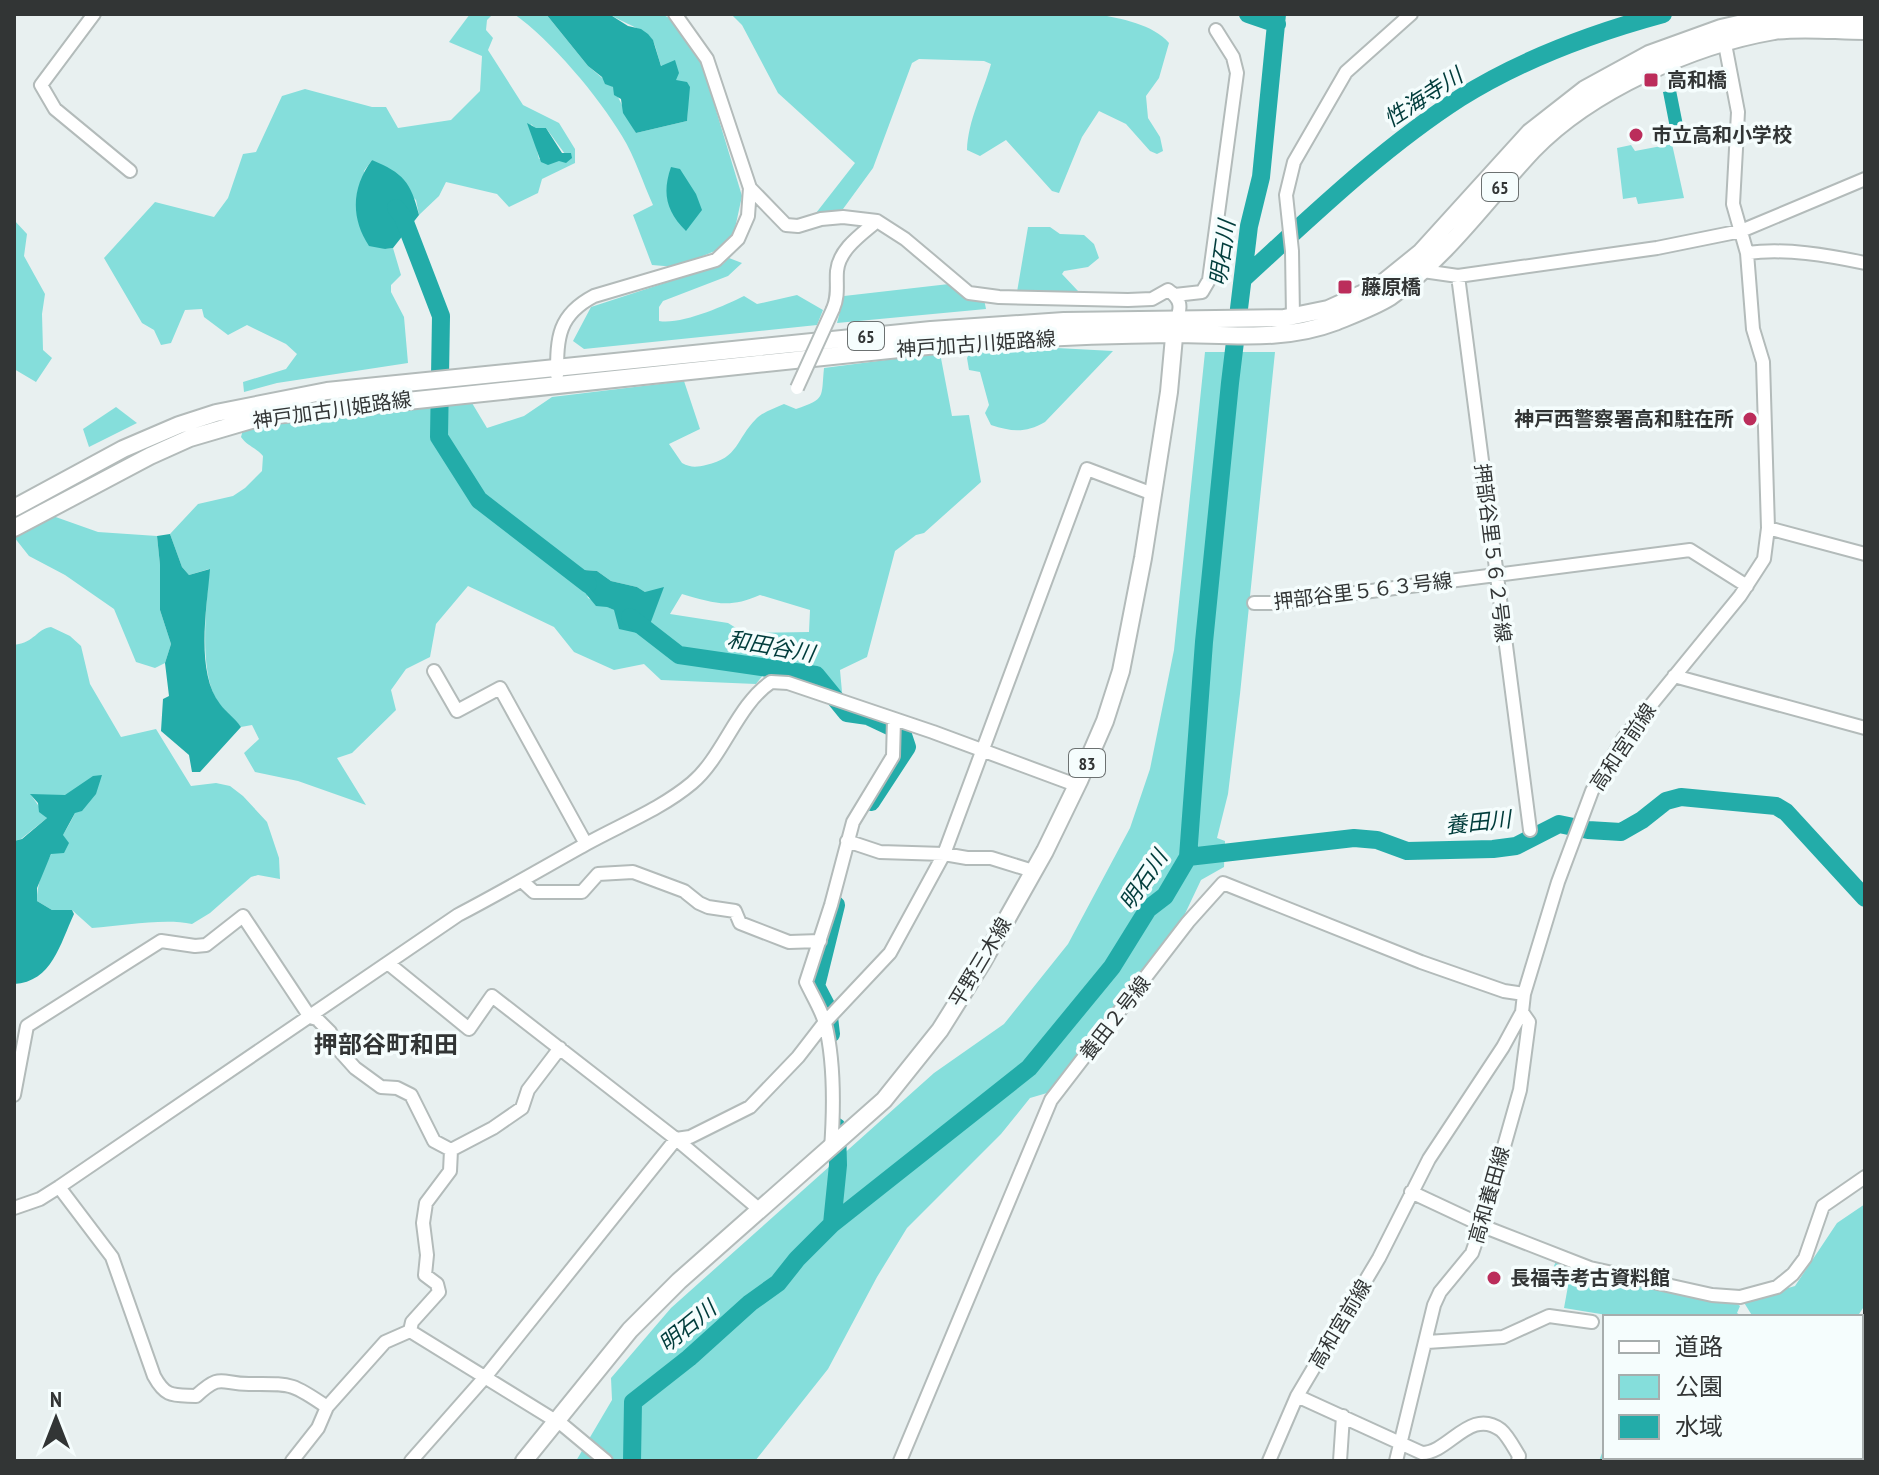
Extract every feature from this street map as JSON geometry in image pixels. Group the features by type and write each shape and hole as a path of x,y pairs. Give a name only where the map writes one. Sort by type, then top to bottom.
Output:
{"main road":[{"name":"神戸加古川姫路線","path":"1205,327 1289,318 1328,309 1379,286 1421,252 1530,132 1585,89 1649,54 1721,29 1773,16 1865,16"},
{"name":"神戸加古川姫路線","path":"14,508 123,449 216,413 327,391 944,329 1064,321 1205,327 1282,335 1333,323 1387,299 1423,271 1536,147 1569,120 1613,90 1675,59 1721,29 1865,31"},
{"name":"神戸加古川姫路線","path":"14,528 190,438 265,416 374,402 557,386 988,340 1175,327"},
{"name":"平野三木線","path":"524,1461 561,1424 585,1383 630,1330 679,1281 884,1100 940,1030 982,963 1045,851 1105,721 1121,671 1153,494 1169,392 1175,327"}],"street":[{"path":"94,14 41,85 55,109 130,171"},
{"name":"神戸加古川姫路線","path":"557,367 561,331 567,317 579,304 594,296 716,260 738,239 748,216 750,188 707,59 675,14"},
{"path":"1289,318 1292,251 1286,195 1294,162 1346,72 1411,14"},
{"name":"高和宮前線","path":"1269,1461 1297,1396 1379,1258 1429,1159 1503,1047 1522,1012 1524,994 1558,882 1592,791 1624,738 1747,586 1764,559 1768,528 1763,362 1753,329 1747,253 1733,204 1738,112 1721,29"},
{"name":"神戸加古川姫路線","path":"750,188 786,225 798,226 843,217 877,221 905,239 969,293 999,297 1128,300 1152,299 1168,290 1175,295 1202,292 1209,280 1237,73 1229,49 1216,30"},
{"path":"1423,271 1458,276 1657,248 1741,231 1865,179"},
{"path":"797,388 838,298 837,266 848,246 877,221"},
{"path":"1747,253 1767,250 1865,263"},
{"name":"押部谷里５６２号線","path":"1458,276 1530,830"},
{"path":"1175,295 1180,310 1175,327"},
{"path":"557,367 557,386"},
{"path":"411,1461 486,1376 676,1139 690,1137 750,1107 890,953 944,854 1087,469 1153,494"},
{"path":"1768,528 1865,554"},
{"name":"押部谷里５６３号線","path":"1254,603 1278,603 1690,550 1747,586"},
{"path":"434,671 457,711 500,688 586,844"},
{"path":"1674,676 1865,728"},
{"path":"14,1208 40,1199 59,1187 458,915 666,802 696,780 741,717 771,682 788,683 982,749 1076,785"},
{"path":"835,1145 831,1061 825,1022 806,982 853,822 893,756 894,719"},
{"path":"847,841 880,852 991,858 1033,871"},
{"path":"523,882 534,892 582,892 598,874 633,872 684,891 708,907 735,911 740,923 789,942 820,941"},
{"name":"養田２号線","path":"900,1461 1051,1100 1188,922 1223,883 1421,962 1504,991 1524,994"},
{"path":"14,1095 27,1026 161,941 206,945 243,916 310,1017 317,1019 330,1032 338,1049 355,1068 381,1087 397,1088 411,1095 434,1141 451,1150"},
{"path":"389,964 469,1029 492,996 676,1139 760,1210"},
{"name":"高和養田線","path":"1396,1461 1434,1305 1440,1292 1472,1253 1520,1090 1529,1022 1522,1012"},
{"path":"451,1150 493,1128 522,1108 528,1090 560,1048"},
{"path":"410,1331 412,1322 439,1292 437,1284 425,1275 427,1255 423,1223 426,1203 450,1171 451,1150"},
{"path":"1411,1192 1590,1268 1712,1295 1740,1297 1777,1287 1793,1274 1805,1258 1823,1206 1865,1177"},
{"path":"59,1187 112,1257 161,1389 169,1395 196,1396 209,1384 223,1379 246,1384 286,1383 303,1390 327,1407"},
{"path":"1427,1342 1503,1337 1549,1316 1592,1322"},
{"path":"410,1331 561,1424 606,1461"},
{"path":"292,1461 318,1428 327,1407 385,1342 410,1331"},
{"path":"1297,1396 1422,1453 1432,1453 1462,1430 1476,1424 1486,1424 1501,1430 1519,1456 1518,1461"},
{"path":"1340,1461 1343,1416"}],"green space":[{"path":"470,14 493,14 487,20 486,30 493,38 488,50 523,105 559,123 575,149 575,163 542,179 538,193 509,207 497,194 446,182 439,196 419,215 416,200 372,160 364,171 384,249 393,248 401,275 391,285 391,292 404,317 408,363 277,383 244,392 243,382 286,369 297,354 286,344 247,325 228,335 204,317 202,309 185,310 171,343 161,345 154,330 142,323 104,258 155,202 214,217 228,198 243,154 256,152 282,96 305,89 372,107 386,107 398,128 451,120 480,91 482,56 449,42","holes":["531,124 536,129 546,128 565,154 539,159"]},
{"path":"514,14 546,14 588,66 613,87 636,133 687,121 688,104 666,65 662,67 650,37 609,14 661,14 674,20 702,64 742,196 734,233 715,251 676,267 652,265 633,215 653,205 627,144 601,104 573,70"},
{"path":"731,14 1098,14 1136,23 1154,31 1169,43 1159,78 1146,96 1148,118 1160,137 1163,151 1157,154 1150,151 1126,124 1099,111 1082,137 1059,193 1052,191 1006,140 980,156 967,150 973,117 991,64 984,61 919,59 912,63 873,168 843,209 809,222 855,163 778,93 742,25"},
{"path":"1672,144 1684,198 1638,204 1636,197 1623,199 1617,148 1631,145 1635,151"},
{"path":"14,220 27,234 24,256 45,294 43,350 52,358 36,382 14,369"},
{"path":"1028,227 1050,227 1060,234 1084,235 1094,244 1099,258 1088,267 1062,274 1078,291 1017,292"},
{"path":"729,258 742,263 728,276 663,301 659,307 659,321 690,317 744,296 757,304 797,295 823,310 817,325 584,349 573,341 591,307 723,264"},
{"path":"949,284 967,297 984,299 986,309 837,323 844,296"},
{"path":"1038,347 1113,351 1045,422 1019,430 991,425 985,413 989,405 980,372 969,370 967,358 971,350"},
{"path":"1205,352 1275,352 1240,694 1228,794 1217,838 1225,841 1224,867 1201,880 1173,939 1047,1093 1030,1098 1001,1134 907,1228 828,1369 755,1461 576,1461 612,1400 611,1378 671,1308 934,1073 1004,1024 1068,944 1130,828 1150,769 1174,650"},
{"path":"940,353 952,416 969,415 981,482 924,533 916,535 895,551 867,657 840,670 842,692 767,670 756,684 661,680 644,664 614,670 574,652 554,627 468,586 436,624 430,657 406,669 391,690 396,710 352,753 337,758 366,805 298,781 255,772 244,753 259,739 252,725 241,727 220,705 208,676 205,639 209,569 189,575 182,567 170,534 198,504 233,496 262,471 263,456 241,437 243,430 276,422 469,398 487,428 524,416 552,397 684,381 700,429 669,444 682,463 697,467 725,458 749,426 766,412 784,404 796,409 817,400 822,392 824,368","holes":["571,569 597,571 611,581 645,592 614,610 588,598 586,591 572,578","682,594 721,603 739,602 760,595 810,610 809,632 744,633 728,623 670,614"]},
{"path":"116,407 137,423 89,447 83,429"},
{"path":"50,515 98,532 157,536 160,610 171,644 165,663 155,668 136,662 114,609 65,575 29,556 14,537"},
{"path":"51,627 70,636 81,646 90,684 121,737 156,729 191,786 216,783 230,786 267,822 279,858 280,879 258,875 251,877 210,913 192,924 156,922 92,928 72,910 52,910 37,901 45,866 75,813 65,795 31,795 47,818 14,841 14,645"},
{"path":"1865,1204 1865,1305 1858,1315 1752,1315 1743,1301 1795,1286 1837,1223"},
{"path":"1556,1261 1625,1283 1736,1303 1740,1306 1737,1313 1740,1315 1607,1315 1564,1308 1568,1286 1558,1272 1552,1271"},
{"path":"1603,1450 1603,1459 1758,1459 1757,1461 1599,1461"}],"water":[{"path":"546,14 609,14 648,34 661,66 675,60 679,73 676,80 687,82 690,87 687,121 636,133 623,113 621,99 614,95 613,87 605,84 602,77 588,66"},
{"path":"1676,90 1683,125 1670,128 1663,92"},
{"path":"527,123 536,128 546,128 562,153 571,153 572,158 566,163 559,161 548,165 541,162"},
{"path":"372,160 391,169 404,180 413,194 419,215 393,248 369,246 356,213 360,181"},
{"path":"671,167 680,169 702,210 686,231 674,216 668,201 667,185"},
{"path":"170,534 182,567 189,575 210,569 204,639 207,675 220,704 241,727 200,772 192,772 189,755 161,731 163,699 169,696 165,663 171,644 160,610 157,536"},
{"path":"571,569 597,571 611,581 645,592 664,587 646,635 619,629 614,610 596,606 568,572"},
{"path":"102,775 96,794 82,811 75,813 63,835 69,843 64,853 51,854 37,888 37,901 52,910 72,910 74,914 59,949 46,969 27,982 14,984 14,841 22,839 47,818 39,812 38,803 30,794 65,795 93,776"},
{"path":"1865,1397 1865,1461 1819,1461 1863,1459"}],"waterway":[{"path":"1248,14 1277,24"},
{"name":"明石川","path":"632,1461 633,1402 778,1283 832,1224 1029,1068 1112,967 1148,909 1165,896 1188,857 1204,642 1230,383 1249,226 1261,177 1277,14"},
{"name":"性海寺川","path":"1244,278 1375,161 1460,98 1558,48 1663,14"},
{"name":"和田谷川","path":"396,208 403,217 441,316 439,437 479,500 588,584"},
{"name":"和田谷川","path":"630,617 679,655 816,675 847,713 868,716 902,732 907,747 871,802"},
{"name":"養田川","path":"1188,857 1354,838 1377,840 1407,851 1493,849 1516,846 1559,824 1621,832 1666,801 1681,797 1776,806 1786,812 1865,898"},
{"name":"和田谷川","path":"831,1034 828,1009 816,986 836,905"},
{"name":"和田谷川","path":"832,1224 838,1165 837,1127"}],"place":[{"name":"高和橋","path":"1651,80"},
{"name":"市立高和小学校","path":"1636,135"},
{"name":"藤原橋","path":"1345,287"},
{"name":"神戸西警察署高和駐在所","path":"1750,419"},
{"name":"長福寺考古資料館","path":"1494,1278"}],"district":[{"name":"押部谷町和田","path":"386,1044"}]}
